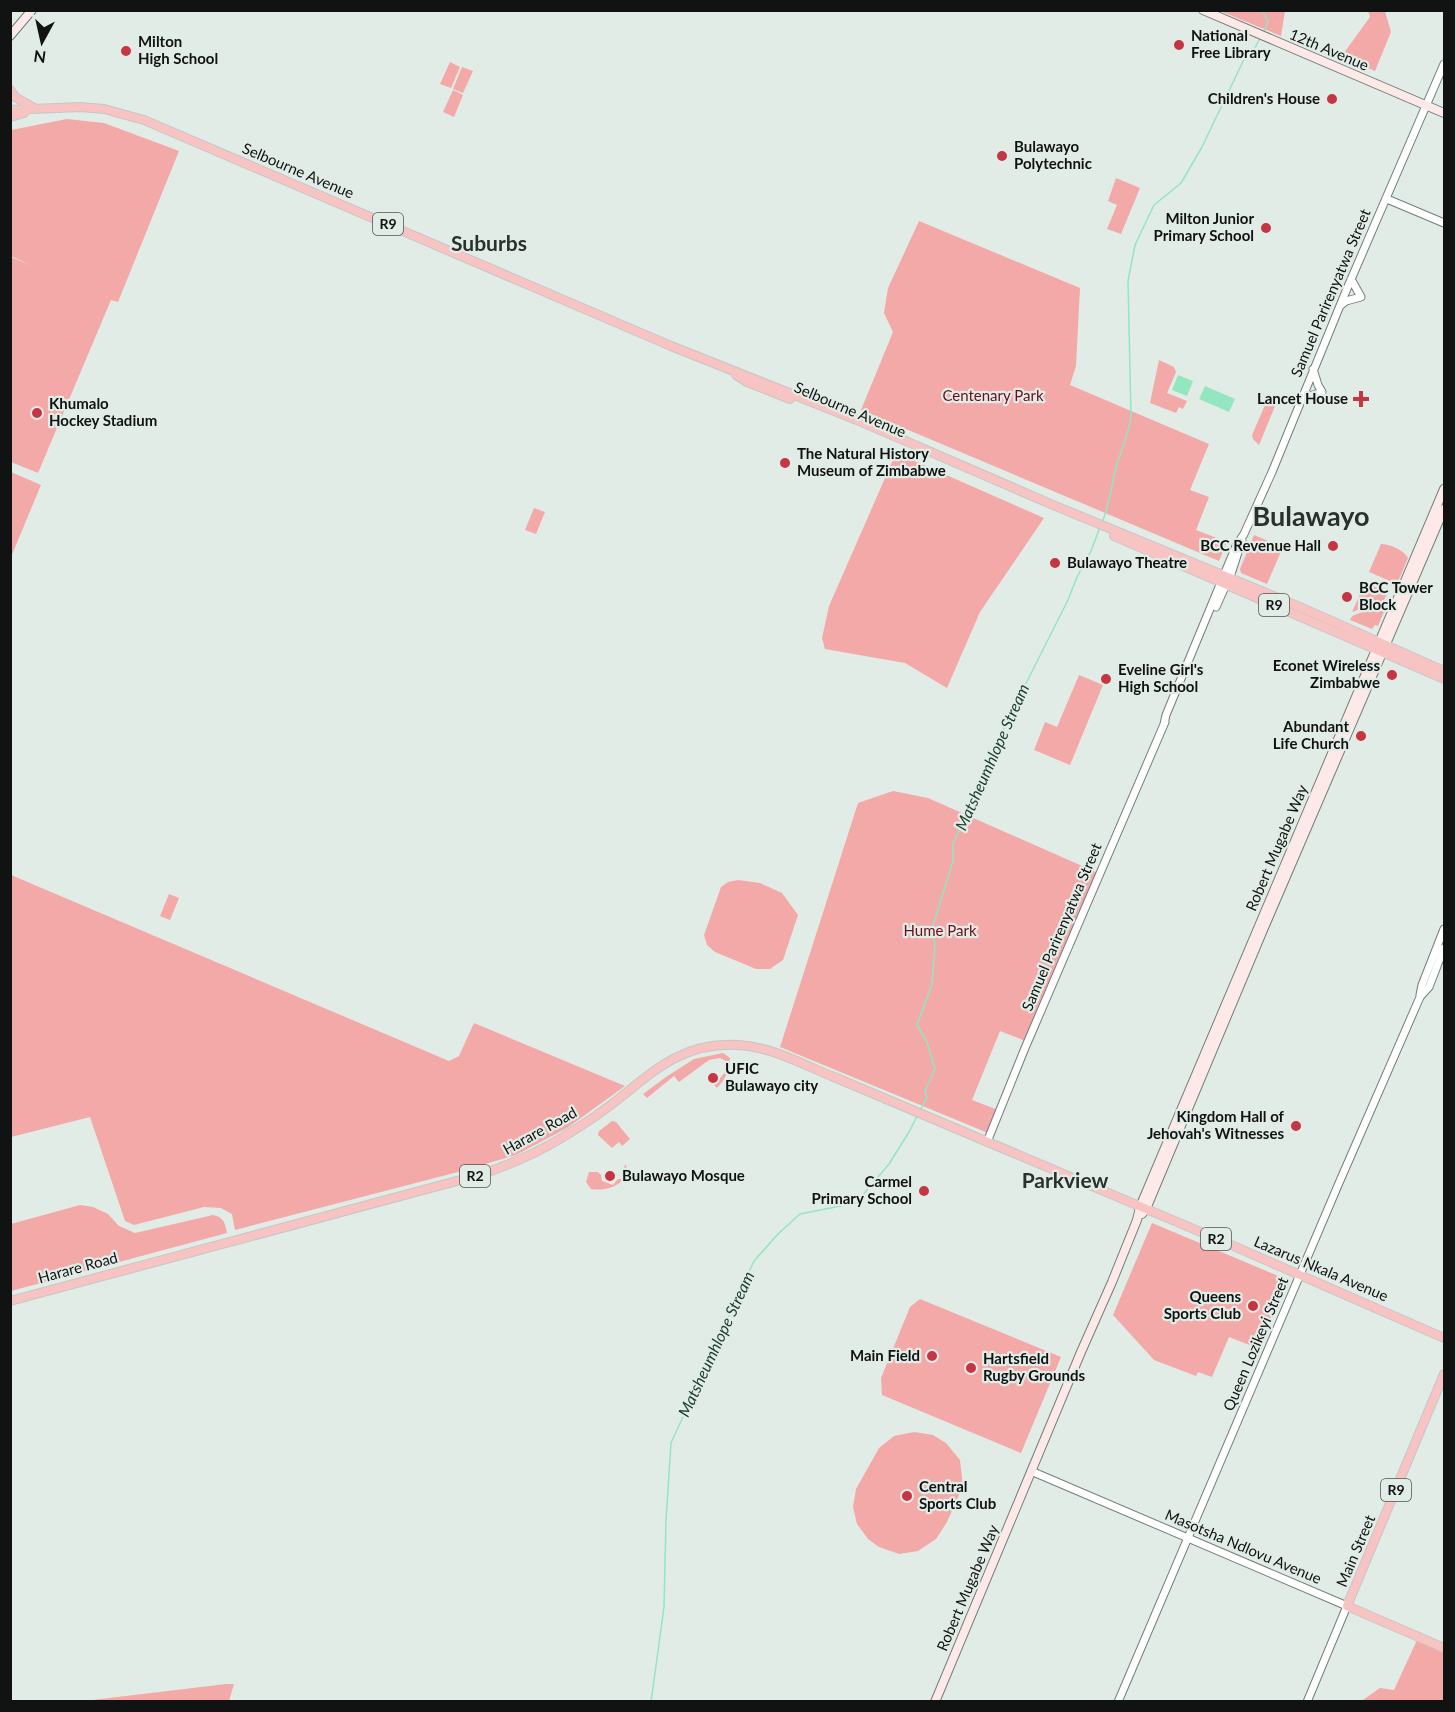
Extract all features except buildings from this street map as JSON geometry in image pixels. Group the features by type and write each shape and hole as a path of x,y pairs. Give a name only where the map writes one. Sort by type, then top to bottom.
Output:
{"highway":[{"path":"10,90 15,97 36,109"},
{"name":"Selbourne Avenue","path":"10,110 80,107 104,109 144,120 731,371 747,382 1226,580"},
{"path":"10,117 36,109"},
{"name":"R9","path":"1226,580 1300,607 1444,680"},
{"name":"R9","path":"1381,647 1444,671"},
{"name":"Harare Road","path":"10,1301 467,1178 509,1164 556,1141 604,1110 671,1059 695,1049 740,1045 772,1052 987,1142"},
{"name":"Lazarus Nkala Avenue","path":"987,1142 1444,1338"},
{"name":"Main Street","path":"1347,1606 1444,1374"},
{"name":"Masotsha Ndlovu Avenue","path":"1347,1606 1444,1648"}],"main road":[{"path":"10,36 32,10"},
{"name":"12th Avenue","path":"1203,10 1444,113"},
{"name":"Robert Mugabe Way","path":"934,1701 1381,647 1444,489"},
{"name":"Robert Mugabe Way","path":"1381,647 1444,509"}],"street":[{"name":"Samuel Parirenyatwa Street","path":"987,1142 1025,1048 1226,580 1236,546 1244,534 1272,471 1339,307 1444,63"},
{"path":"1387,199 1444,223"},
{"path":"1339,307 1347,301 1360,297 1351,279"},
{"path":"1301,399 1322,392 1313,369"},
{"path":"1420,997 1422,985 1444,929"},
{"path":"1420,997 1429,987 1444,948"},
{"name":"Queen Lozikeyi Street","path":"1118,1701 1420,997"},
{"name":"Masotsha Ndlovu Avenue","path":"1031,1471 1347,1606"},
{"path":"1306,1701 1347,1606"}],"green space":[{"path":"1220,11 1285,11 1281,36"},
{"path":"1368,11 1385,11 1391,32 1375,71 1341,57 1370,17"},
{"path":"450,62 460,67 451,88 440,84"},
{"path":"462,67 473,71 463,93 453,89"},
{"path":"453,90 463,95 454,117 443,112"},
{"path":"67,119 104,123 179,151 118,302 111,300 38,473 11,462 11,257 32,266 11,256 11,130"},
{"path":"1116,178 1140,188 1121,234 1107,229 1117,205 1108,201"},
{"name":"Centenary Park","path":"919,221 1080,288 1076,366 1070,385 1209,444 1190,490 1209,497 1196,530 1227,542 1219,561 861,410 893,332 884,313 888,288"},
{"path":"1159,360 1174,367 1176,372 1167,393 1187,401 1183,409 1179,407 1176,413 1150,403"},
{"path":"1269,399 1278,399 1259,445 1252,435"},
{"path":"896,453 1044,518 980,612 947,688 905,663 825,649 822,638 829,606"},
{"path":"11,472 41,485 11,557"},
{"path":"534,508 545,512 536,534 525,530"},
{"path":"1254,535 1283,547 1267,584 1241,573 1240,569"},
{"path":"1381,544 1396,548 1408,558 1397,584 1369,572"},
{"path":"1365,583 1388,592 1384,600 1352,612"},
{"path":"1388,602 1378,626 1375,625 1372,629 1350,620 1352,616"},
{"path":"1079,675 1103,685 1070,765 1034,750 1045,722 1057,727"},
{"name":"Hume Park","path":"893,791 928,798 1098,873 1026,1041 1000,1031 972,1100 998,1110 988,1133 780,1047 858,803"},
{"path":"11,875 449,1061 459,1056 474,1023 625,1086 567,1128 516,1155 458,1172 235,1230 232,1214 221,1208 204,1207 134,1225 125,1221 90,1117 11,1137"},
{"path":"738,880 760,883 782,893 798,915 783,960 770,969 756,969 715,952 707,945 704,935 721,887 728,882"},
{"path":"169,894 179,898 170,920 160,916"},
{"path":"723,1053 730,1058 730,1062 728,1070 725,1078 717,1088 714,1085 728,1069 726,1061 720,1058 709,1060 679,1082 674,1076 647,1098 643,1094 694,1059"},
{"path":"612,1121 616,1122 630,1139 622,1146 619,1142 612,1148 598,1135 599,1131"},
{"path":"626,1164 625,1177 611,1188 591,1189 586,1182 589,1172 598,1172 602,1181 613,1185 621,1179"},
{"path":"80,1205 93,1207 108,1214 119,1226 135,1233 213,1215 220,1217 226,1226 227,1233 11,1291 11,1224"},
{"path":"1152,1223 1288,1280 1257,1348 1229,1337 1212,1377 1198,1372 1196,1376 1154,1360 1113,1315"},
{"name":"Hartsfield Rugby Grounds","path":"920,1299 1061,1357 1021,1453 882,1395 881,1378 910,1307"},
{"name":"Central Sports Club","path":"914,1432 933,1435 946,1443 960,1460 963,1486 947,1522 936,1539 918,1551 899,1554 879,1547 868,1539 857,1524 853,1507 856,1489 879,1448 894,1436"},
{"path":"1417,1640 1444,1652 1444,1701 1360,1702 1380,1688 1394,1690"},
{"path":"234,1684 229,1701 84,1701"}],"shaded area":[{"path":"1178,375 1193,381 1187,396 1172,390"},
{"path":"1205,386 1235,399 1229,412 1199,399"}],"waterway":[{"name":"Matsheumhlope Stream","path":"1262,10 1268,21 1264,31"},
{"name":"Matsheumhlope Stream","path":"1102,523 1131,416 1128,281 1135,245 1154,205 1181,183 1202,147 1248,51 1254,50 1260,38"},
{"name":"Matsheumhlope Stream","path":"921,1109 927,1097 925,1091 935,1069 927,1042 917,1025 932,984 935,944 932,929 953,861 953,843 980,788 1007,721 1068,600 1100,527"},
{"name":"Matsheumhlope Stream","path":"651,1702 664,1607 671,1443 754,1261 800,1214 856,1203 889,1164 917,1116"}],"place":[{"name":"National Free Library","path":"1179,45"},
{"name":"Milton High School","path":"126,51"},
{"name":"Children's House","path":"1332,99"},
{"name":"Bulawayo Polytechnic","path":"1002,156"},
{"name":"Milton Junior Primary School","path":"1266,228"},
{"name":"Lancet House","path":"1361,399"},
{"name":"Khumalo Hockey Stadium","path":"37,413"},
{"name":"The Natural History Museum of Zimbabwe","path":"785,463"},
{"name":"BCC Revenue Hall","path":"1333,546"},
{"name":"Bulawayo Theatre","path":"1055,563"},
{"name":"BCC Tower Block","path":"1347,597"},
{"name":"Econet Wireless Zimbabwe","path":"1392,675"},
{"name":"Eveline Girl's High School","path":"1106,679"},
{"name":"Abundant Life Church","path":"1361,736"},
{"name":"UFIC Bulawayo city","path":"713,1078"},
{"name":"Kingdom Hall of Jehovah's Witnesses","path":"1296,1126"},
{"name":"Bulawayo Mosque","path":"610,1176"},
{"name":"Carmel Primary School","path":"924,1191"},
{"name":"Queens Sports Club","path":"1253,1306"},
{"name":"Main Field","path":"932,1356"},
{"name":"Hartsfield Rugby Grounds","path":"971,1368"},
{"name":"Central Sports Club","path":"907,1496"}],"district":[{"name":"Suburbs","path":"489,244"},
{"name":"Bulawayo","path":"1311,517"},
{"name":"Parkview","path":"1065,1181"}]}
